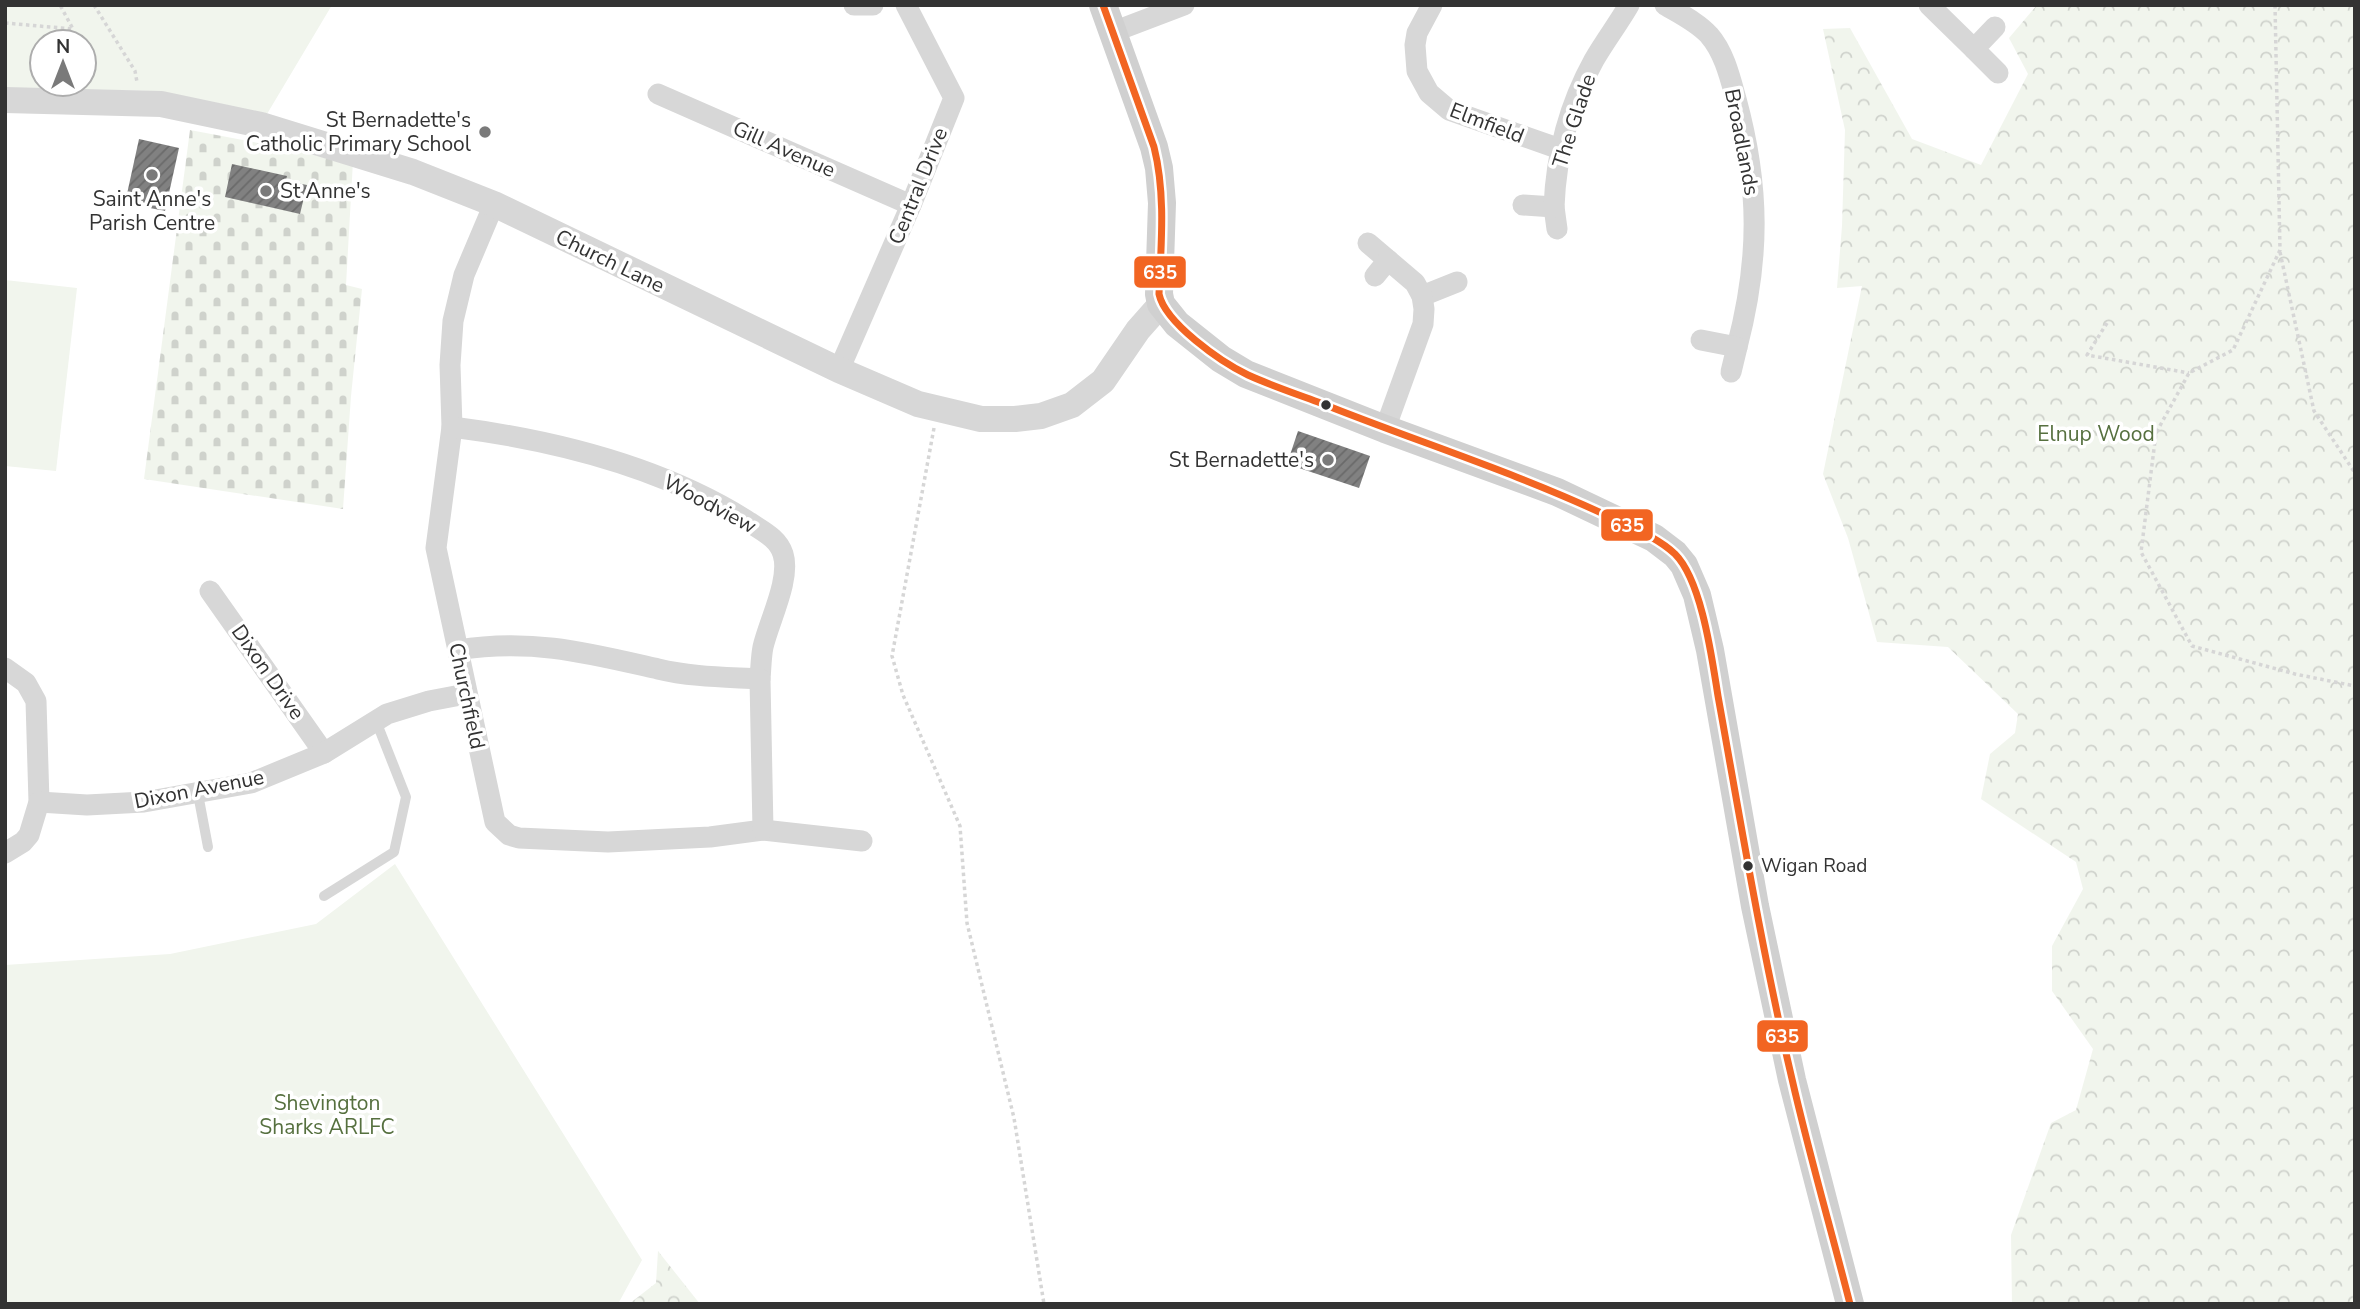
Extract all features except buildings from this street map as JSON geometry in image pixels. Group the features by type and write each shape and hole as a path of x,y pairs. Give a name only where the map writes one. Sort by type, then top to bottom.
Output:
{"main road":[{"path":"1103,5 1159,168 1162,225 1158,282 1161,304 1177,324 1199,343 1246,374 1385,429 1527,480 1634,527 1675,554 1692,579 1710,650 1755,906 1792,1080 1850,1304"}],"street":[{"path":"854,5 873,5"},
{"name":"Central Drive","path":"839,370 954,98 906,5"},
{"path":"1114,32 1184,5"},
{"name":"Elmfield","path":"1432,5 1417,33 1415,45 1417,71 1429,93 1448,110 1560,149"},
{"name":"The Glade","path":"1557,229 1554,206 1560,149 1593,62 1629,5"},
{"name":"Broadlands","path":"1665,5 1695,22 1710,36 1721,52 1730,76 1748,149 1755,210 1755,240 1746,310 1731,372"},
{"path":"1929,5 1998,73"},
{"path":"1974,49 1995,27"},
{"name":"Gill Avenue","path":"658,94 911,205"},
{"name":"Church Lane","path":"5,100 160,104 261,125 414,172 494,204 839,370 938,410 981,419 1041,416 1072,405 1103,381 1138,330 1161,304"},
{"name":"Churchfield","path":"494,204 464,275 456,304 450,355 452,427 436,548 495,821 509,835 519,838 608,842 710,837 762,830 862,841"},
{"path":"1523,205 1554,206"},
{"path":"1368,243 1381,268 1415,283 1422,296 1424,309 1423,324 1385,429"},
{"path":"1422,296 1457,282"},
{"path":"1701,340 1737,347"},
{"name":"Woodview","path":"452,427 533,440 602,458 662,478 734,513 771,537 781,550 785,567 763,649 760,679 762,830"},
{"name":"Dixon Drive","path":"209,592 324,754"},
{"path":"458,650 499,645 552,648 587,652 660,670 760,679"},
{"path":"5,668 26,683 36,701 39,802 29,835 5,853"},
{"name":"Dixon Avenue","path":"39,802 114,804 198,794 251,783 324,754 387,714 466,694"}],"lane":[{"path":"324,896 394,852 406,797 376,721"},
{"path":"198,794 208,847"}],"path":[{"path":"5,23 73,29 60,5"},
{"path":"94,5 135,71 141,102"},
{"path":"2275,5 2280,250 2314,411 2355,473"},
{"path":"2280,250 2233,350 2189,373 2156,433 2141,552 2192,646 2295,674 2355,686"},
{"path":"2107,323 2088,355 2189,373"},
{"path":"938,410 892,656 904,695 960,826 967,923 1014,1118 1044,1304"}],"green space":[{"path":"5,5 332,5 267,114 153,91 98,90 98,28 28,28 28,88 5,88"},
{"name":"Elnup Wood","path":"2037,5 2355,5 2355,1304 2012,1304 2011,1235 2051,1123 2076,1110 2093,1049 2052,991 2052,946 2083,889 2076,862 1981,799 1990,754 2015,733 2018,714 1948,647 1877,642 1848,538 1823,474 1862,286 1837,288 1845,130 1823,29 1850,28 1912,139 1981,165 2028,74 2009,38"},
{"path":"190,130 353,161 346,285 362,289 343,509 144,479"},
{"path":"5,280 77,288 56,471 5,466"},
{"name":"Shevington Sharks ARLFC","path":"395,864 642,1260 618,1304 5,1304 5,965 170,954 316,924"},
{"path":"658,1251 700,1304 629,1304 656,1283"}],"transit line":[{"name":"635","path":"1103,5 1154,147 1161,202 1159,294 1163,305 1183,329 1224,361 1248,375 1574,501 1652,538 1675,554 1684,566 1699,601 1704,621 1752,888 1781,1031 1850,1304"}],"place":[{"name":"St Bernadette's Catholic Primary School","path":"485,132"},
{"name":"Saint Anne's Parish Centre","path":"152,175"},
{"name":"St Anne's","path":"266,191"},
{"name":"St Bernadette's","path":"1328,460"},
{"name":"Wigan Road","path":"1748,866"}]}
